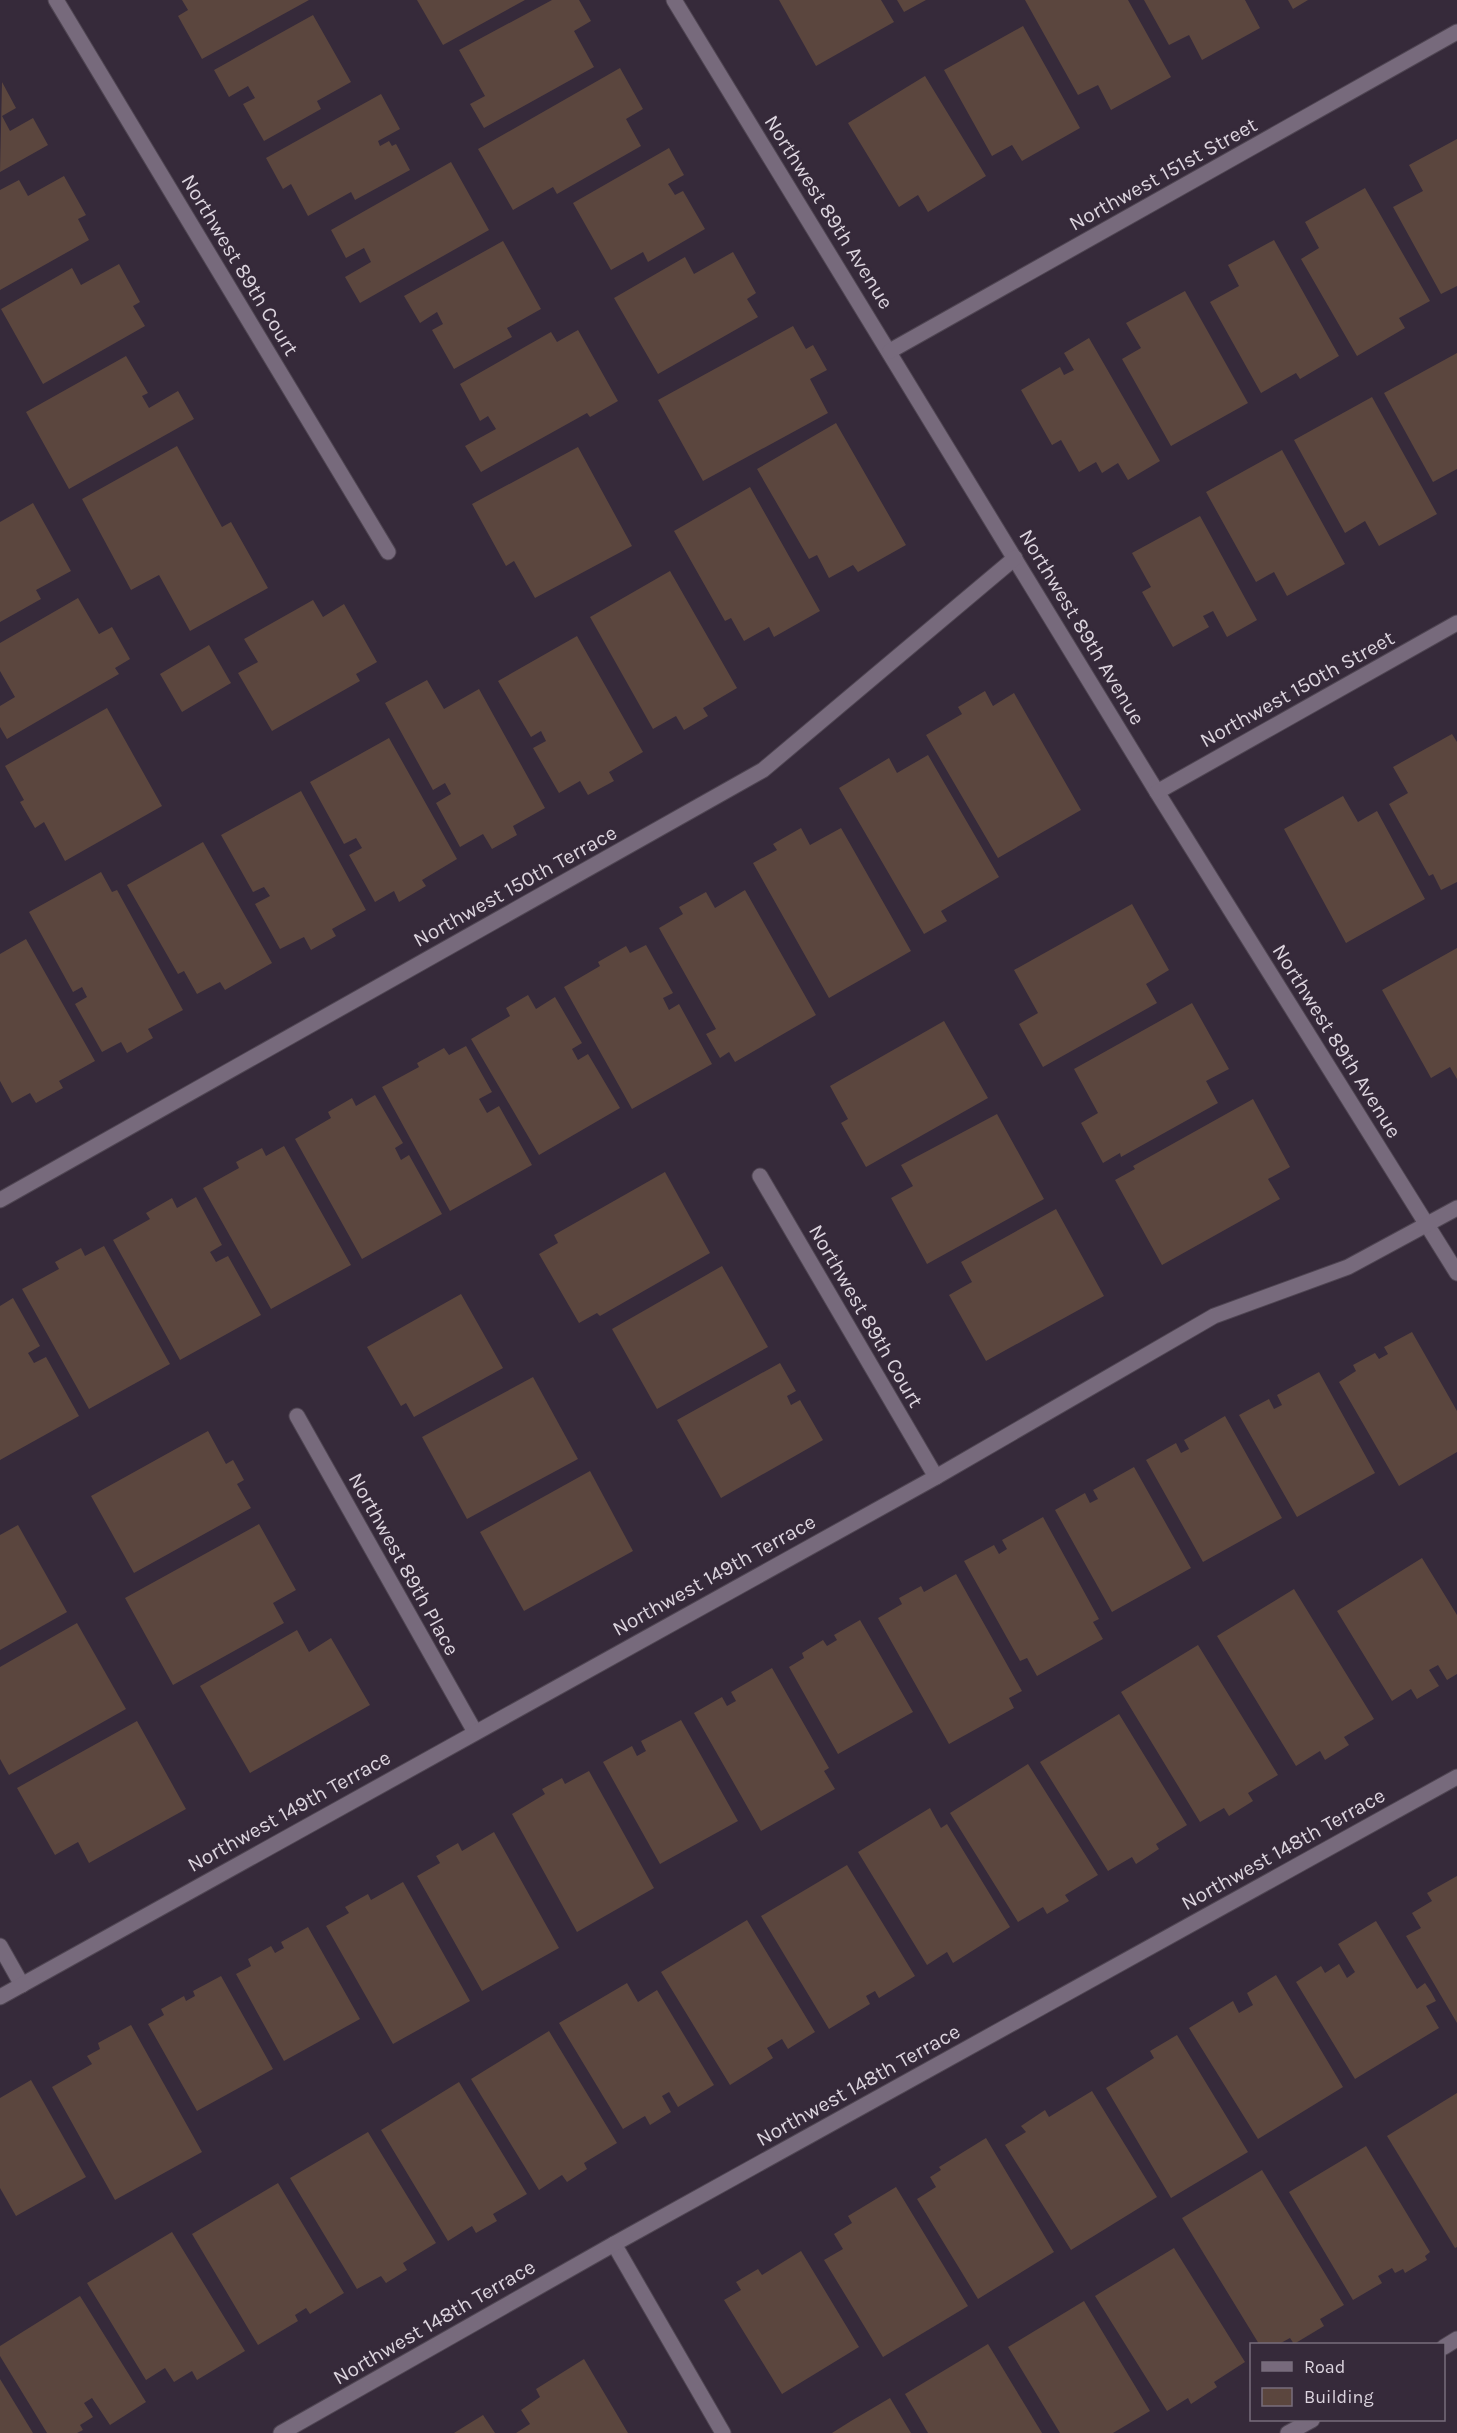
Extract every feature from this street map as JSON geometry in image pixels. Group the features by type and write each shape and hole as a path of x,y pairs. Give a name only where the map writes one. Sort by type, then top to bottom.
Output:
{"street":[{"name":"Northwest 89th Court","path":"56,0 388,552"},
{"name":"Northwest 89th Avenue","path":"674,0 1157,792 1457,1274"},
{"name":"Northwest 151st Street","path":"890,351 1457,32"},
{"name":"Northwest 150th Terrace","path":"0,1200 763,770 1015,558"},
{"name":"Northwest 150th Street","path":"1157,792 1457,623"},
{"name":"Northwest 89th Court","path":"760,1176 936,1477"},
{"name":"Northwest 149th Terrace","path":"0,1997 936,1477 1214,1316 1348,1267 1457,1208"},
{"name":"Northwest 89th Place","path":"297,1416 475,1732"},
{"name":"Northwest 148th Terrace","path":"281,2433 614,2244 1457,1777"},
{"path":"0,1946 22,1985"},
{"path":"614,2244 723,2433"},
{"path":"1288,2433 1310,2421"}],"building":[{"path":"182,0 309,0 202,59 178,16 188,10"},
{"path":"417,0 525,0 443,45"},
{"path":"552,0 579,0 591,21 574,31 594,67 484,128 470,104 485,96 459,50"},
{"path":"779,0 881,0 894,22 816,66"},
{"path":"897,0 926,0 904,12"},
{"path":"1025,0 1128,0 1171,77 1111,110 1098,85 1078,95"},
{"path":"1144,0 1245,0 1260,28 1202,60 1189,35 1169,45"},
{"path":"1288,0 1308,0 1293,9"},
{"path":"313,15 351,82 317,101 321,109 264,141 243,104 255,98 248,86 229,97 214,70"},
{"path":"1023,26 1080,128 1022,161 1012,145 992,156 944,70"},
{"path":"620,68 643,109 626,119 641,146 557,194 553,187 513,210 478,149"},
{"path":"925,76 986,176 928,212 918,195 899,207 848,123"},
{"path":"2,82 16,108 2,116 10,131 33,118 48,145 0,172"},
{"path":"381,94 400,129 378,141 380,146 389,141 392,146 396,144 410,170 355,200 351,192 308,216 291,184 283,189 266,158"},
{"path":"1457,139 1457,286 1441,294 1393,207 1423,191 1409,165"},
{"path":"669,148 684,175 668,184 675,195 683,191 705,229 648,262 643,252 611,270 573,203"},
{"path":"451,162 489,230 360,303 345,277 371,262 364,248 346,258 331,230"},
{"path":"64,176 86,215 78,219 89,240 0,290 0,190 19,180 28,196"},
{"path":"1365,188 1430,301 1399,318 1405,328 1357,356 1301,259 1319,248 1305,222"},
{"path":"1274,240 1339,356 1300,379 1296,373 1261,393 1210,302 1239,286 1228,265"},
{"path":"503,241 541,309 507,328 512,337 454,369 432,330 443,324 437,312 420,323 404,296"},
{"path":"733,252 756,293 747,299 758,317 658,374 614,298 685,257 694,274"},
{"path":"119,264 140,302 133,306 145,326 43,384 1,309 72,268 81,285"},
{"path":"1185,291 1248,403 1171,446 1122,359 1141,348 1126,323"},
{"path":"793,326 806,349 813,345 827,370 810,379 828,413 703,481 658,400"},
{"path":"578,330 618,401 590,417 587,413 481,472 465,446 496,429 488,416 480,421 460,384 551,332 557,342"},
{"path":"1089,338 1160,461 1128,480 1118,463 1102,473 1096,462 1079,472 1061,440 1052,445 1021,390 1060,367 1064,375 1074,370 1064,353"},
{"path":"1457,353 1457,469 1433,482 1384,393"},
{"path":"126,356 148,393 142,396 149,408 178,391 194,419 69,489 26,412"},
{"path":"1372,397 1437,514 1379,546 1365,521 1345,533 1294,440"},
{"path":"836,423 906,545 858,572 853,565 829,578 817,555 809,559 757,469"},
{"path":"177,446 222,527 231,522 268,588 190,631 159,575 131,590 82,499"},
{"path":"578,447 632,546 535,598 514,561 506,566 472,504"},
{"path":"1282,450 1345,564 1287,596 1274,572 1256,582 1206,492"},
{"path":"750,487 820,611 774,637 769,627 744,641 731,618 725,621 674,531"},
{"path":"33,503 71,571 36,590 41,599 0,622 0,522"},
{"path":"1200,516 1257,620 1227,637 1213,611 1203,616 1209,627 1173,647 1142,592 1151,587 1132,553"},
{"path":"670,571 737,688 703,708 708,716 684,730 676,716 653,729 590,617"},
{"path":"78,598 99,634 112,627 130,659 115,668 119,674 7,739 0,727 0,706 15,697 0,671 0,643"},
{"path":"313,600 323,617 344,604 377,662 356,674 360,681 272,731 238,673 258,662 244,639"},
{"path":"577,636 643,752 609,772 614,781 588,795 580,781 559,793 533,748 546,741 541,731 531,737 498,681"},
{"path":"209,645 231,683 182,712 160,674"},
{"path":"427,680 444,709 479,689 545,808 513,826 517,835 492,849 483,834 460,847 436,803 451,794 445,783 433,790 385,703"},
{"path":"985,691 993,706 1014,693 1081,810 998,858 926,735 962,714 958,707"},
{"path":"107,708 162,806 65,861 44,822 35,828 20,802 24,800 5,766"},
{"path":"1452,734 1457,742 1457,882 1441,890 1433,874 1429,876 1389,804 1408,793 1393,767"},
{"path":"389,738 457,859 422,880 426,886 399,902 394,891 375,902 349,855 362,848 356,838 344,844 310,782"},
{"path":"928,755 999,877 941,911 947,921 924,934 839,788 889,758 897,773"},
{"path":"301,791 366,910 332,929 336,936 311,950 304,937 280,949 255,904 270,896 264,887 253,892 221,835"},
{"path":"1343,796 1358,822 1377,811 1425,899 1346,943 1284,829"},
{"path":"801,828 810,845 841,828 911,951 829,998 753,863 777,850 773,844"},
{"path":"203,842 272,963 225,990 220,982 197,994 184,971 178,974 127,885"},
{"path":"101,872 112,892 117,890 183,1010 148,1029 153,1038 127,1053 121,1042 102,1052 75,1004 87,997 82,987 73,992 29,912"},
{"path":"745,890 816,1015 735,1062 729,1052 720,1058 706,1034 716,1029 659,928 683,914 679,907 706,892 715,908"},
{"path":"1132,904 1169,970 1146,984 1157,1003 1043,1067 1019,1024 1038,1013 1014,970"},
{"path":"26,939 95,1061 59,1081 63,1088 36,1103 30,1093 12,1103 0,1081 0,954"},
{"path":"646,945 673,993 663,998 669,1010 679,1004 712,1064 632,1109 564,987 600,966 598,962 626,946 630,953"},
{"path":"1457,948 1457,1079 1450,1067 1431,1078 1382,990"},
{"path":"528,995 536,1009 555,997 582,1043 572,1049 578,1060 588,1054 620,1108 539,1155 471,1039 510,1016 506,1008"},
{"path":"1192,1003 1229,1069 1206,1081 1218,1103 1121,1157 1120,1153 1103,1163 1081,1123 1098,1113 1074,1069"},
{"path":"944,1021 988,1098 866,1167 841,1123 848,1119 830,1086"},
{"path":"466,1046 492,1092 479,1099 487,1113 499,1106 532,1165 450,1211 382,1087 419,1067 417,1063 444,1048 449,1055"},
{"path":"375,1095 403,1143 395,1148 401,1160 409,1155 442,1214 362,1259 295,1139 331,1118 328,1112 352,1098 356,1106"},
{"path":"1253,1099 1290,1167 1268,1179 1280,1199 1162,1265 1115,1180 1135,1169 1133,1166"},
{"path":"997,1114 1044,1199 927,1264 891,1198 913,1186 901,1165"},
{"path":"284,1146 351,1265 271,1309 203,1188 239,1168 236,1162 262,1148 266,1156"},
{"path":"665,1172 710,1253 600,1316 597,1313 579,1323 539,1254 558,1243 554,1235"},
{"path":"196,1197 222,1245 210,1252 216,1262 228,1256 261,1315 180,1360 113,1240 150,1219 146,1213 172,1198 177,1208"},
{"path":"1056,1209 1104,1296 986,1361 949,1295 972,1282 961,1262"},
{"path":"104,1246 170,1364 89,1409 22,1289 59,1269 55,1262 81,1248 85,1256"},
{"path":"722,1266 768,1347 657,1409 612,1329"},
{"path":"461,1294 503,1368 414,1417 406,1403 401,1406 367,1347"},
{"path":"13,1298 40,1346 28,1353 34,1363 46,1357 79,1416 0,1460 0,1306"},
{"path":"1412,1332 1457,1411 1457,1452 1399,1486 1339,1382 1356,1371 1353,1365 1375,1353 1379,1359 1388,1354 1384,1347"},
{"path":"780,1363 796,1391 787,1396 791,1405 800,1400 823,1440 721,1498 677,1420"},
{"path":"1319,1372 1375,1473 1297,1517 1239,1415 1269,1399 1274,1409 1282,1405 1277,1395"},
{"path":"533,1377 578,1459 467,1519 422,1437"},
{"path":"1225,1416 1282,1518 1203,1562 1146,1460 1176,1443 1181,1453 1189,1449 1184,1440"},
{"path":"208,1431 226,1464 233,1460 244,1480 237,1484 251,1508 134,1573 91,1496"},
{"path":"1134,1467 1191,1568 1112,1612 1055,1510 1085,1493 1090,1503 1098,1499 1093,1490"},
{"path":"590,1471 633,1551 524,1611 480,1532"},
{"path":"1043,1517 1099,1619 1093,1622 1103,1639 1037,1676 1027,1658 1020,1661 964,1561 994,1545 999,1554 1007,1549 1002,1540"},
{"path":"259,1524 296,1590 273,1603 284,1623 173,1685 125,1598"},
{"path":"18,1525 67,1612 0,1650 0,1535"},
{"path":"1422,1558 1457,1615 1457,1674 1447,1680 1438,1665 1429,1670 1439,1686 1417,1699 1411,1689 1392,1701 1337,1611"},
{"path":"956,1574 1022,1691 1009,1698 1014,1708 949,1744 878,1618 902,1604 899,1598 921,1586 924,1592"},
{"path":"1294,1589 1374,1719 1344,1737 1349,1745 1325,1760 1320,1751 1296,1766 1217,1636"},
{"path":"860,1620 913,1712 838,1754 789,1667 804,1658 802,1653 823,1640 827,1646 837,1640 834,1635"},
{"path":"77,1623 126,1709 9,1775 0,1759 0,1667"},
{"path":"297,1630 309,1652 331,1638 370,1705 250,1773 200,1686"},
{"path":"1198,1645 1278,1775 1248,1793 1253,1801 1229,1816 1224,1808 1200,1822 1121,1692"},
{"path":"772,1668 829,1768 824,1771 835,1789 761,1831 694,1713 722,1697 727,1706 736,1701 731,1692"},
{"path":"1119,1714 1187,1825 1156,1844 1159,1849 1136,1864 1132,1857 1108,1871 1040,1762"},
{"path":"681,1720 738,1821 660,1864 603,1762 632,1746 637,1756 646,1751 641,1741"},
{"path":"137,1721 186,1809 89,1863 78,1842 55,1855 17,1788"},
{"path":"1028,1764 1098,1875 1065,1895 1069,1901 1047,1914 1043,1907 1018,1922 950,1813"},
{"path":"589,1771 654,1888 577,1932 512,1814 545,1794 542,1789 562,1778 565,1784"},
{"path":"930,1808 941,1828 947,1824 1010,1927 953,1963 947,1952 927,1965 858,1852"},
{"path":"494,1832 559,1948 482,1991 417,1876 440,1863 436,1856 458,1843 462,1851"},
{"path":"847,1865 915,1976 879,1998 875,1991 866,1996 870,2004 829,2029 761,1916"},
{"path":"1457,1876 1457,2023 1406,1936 1421,1928 1412,1913 1432,1901 1427,1893"},
{"path":"403,1882 470,2001 393,2044 326,1926 349,1913 345,1907 368,1894 371,1900"},
{"path":"747,1920 815,2032 788,2049 782,2039 767,2048 773,2058 730,2085 661,1972"},
{"path":"1376,1921 1417,1989 1425,1983 1431,1992 1436,2001 1426,2006 1439,2028 1355,2079 1296,1982 1321,1966 1325,1973 1339,1964 1347,1978 1355,1972 1338,1944"},
{"path":"308,1927 360,2019 284,2061 236,1974 251,1966 248,1959 271,1946 275,1953 284,1948 281,1942"},
{"path":"1276,1975 1343,2087 1258,2139 1189,2028 1233,2001 1239,2013 1253,2005 1247,1993"},
{"path":"221,1976 273,2069 197,2111 148,2024 164,2015 161,2009 184,1996 186,2001 195,1996 193,1991"},
{"path":"627,1983 638,2002 657,1990 714,2085 678,2107 669,2092 662,2096 671,2112 650,2125 645,2116 623,2129 559,2023"},
{"path":"131,2025 202,2152 115,2200 52,2087 92,2064 87,2056 100,2049 98,2043"},
{"path":"549,2031 617,2143 584,2163 587,2169 567,2182 562,2175 539,2190 471,2079"},
{"path":"1177,2035 1248,2152 1171,2198 1106,2088 1154,2058 1150,2051"},
{"path":"31,2080 86,2177 16,2216 0,2188 0,2098"},
{"path":"459,2082 527,2194 493,2214 497,2221 476,2233 472,2226 448,2241 381,2130"},
{"path":"1092,2091 1157,2197 1071,2250 1005,2145 1026,2132 1021,2126 1045,2110 1049,2117"},
{"path":"1457,2093 1457,2247 1455,2248 1387,2136"},
{"path":"368,2132 436,2243 403,2263 407,2270 386,2283 381,2276 357,2289 290,2178"},
{"path":"986,2138 1054,2252 978,2299 917,2199 936,2187 930,2177 941,2170 939,2167"},
{"path":"1366,2146 1430,2252 1425,2256 1427,2260 1405,2273 1403,2269 1395,2273 1392,2268 1378,2276 1382,2283 1353,2300 1289,2192"},
{"path":"1262,2170 1344,2305 1320,2319 1324,2326 1296,2343 1290,2338 1281,2343 1258,2343 1182,2218"},
{"path":"278,2183 344,2293 310,2314 306,2308 295,2315 298,2321 258,2345 192,2234"},
{"path":"896,2187 968,2306 883,2357 824,2260 843,2249 834,2234 852,2223 848,2216"},
{"path":"172,2232 245,2351 197,2380 192,2371 174,2382 165,2368 146,2380 87,2283"},
{"path":"1174,2248 1245,2362 1214,2382 1217,2387 1191,2404 1188,2398 1167,2411 1095,2296"},
{"path":"801,2251 859,2347 782,2394 724,2300 741,2290 736,2282 758,2269 762,2275"},
{"path":"80,2296 146,2402 110,2425 92,2398 84,2403 93,2417 80,2425 83,2430 77,2433 47,2433 0,2356 0,2346"},
{"path":"1084,2301 1150,2411 1113,2433 1060,2433 1008,2347"},
{"path":"988,2344 1042,2433 928,2433 905,2394"},
{"path":"584,2359 628,2433 516,2433 530,2424 521,2410 540,2397 536,2389"},
{"path":"0,2379 33,2433 0,2433"},
{"path":"890,2398 911,2433 832,2433 851,2421"},
{"path":"483,2415 495,2433 454,2433"}]}
